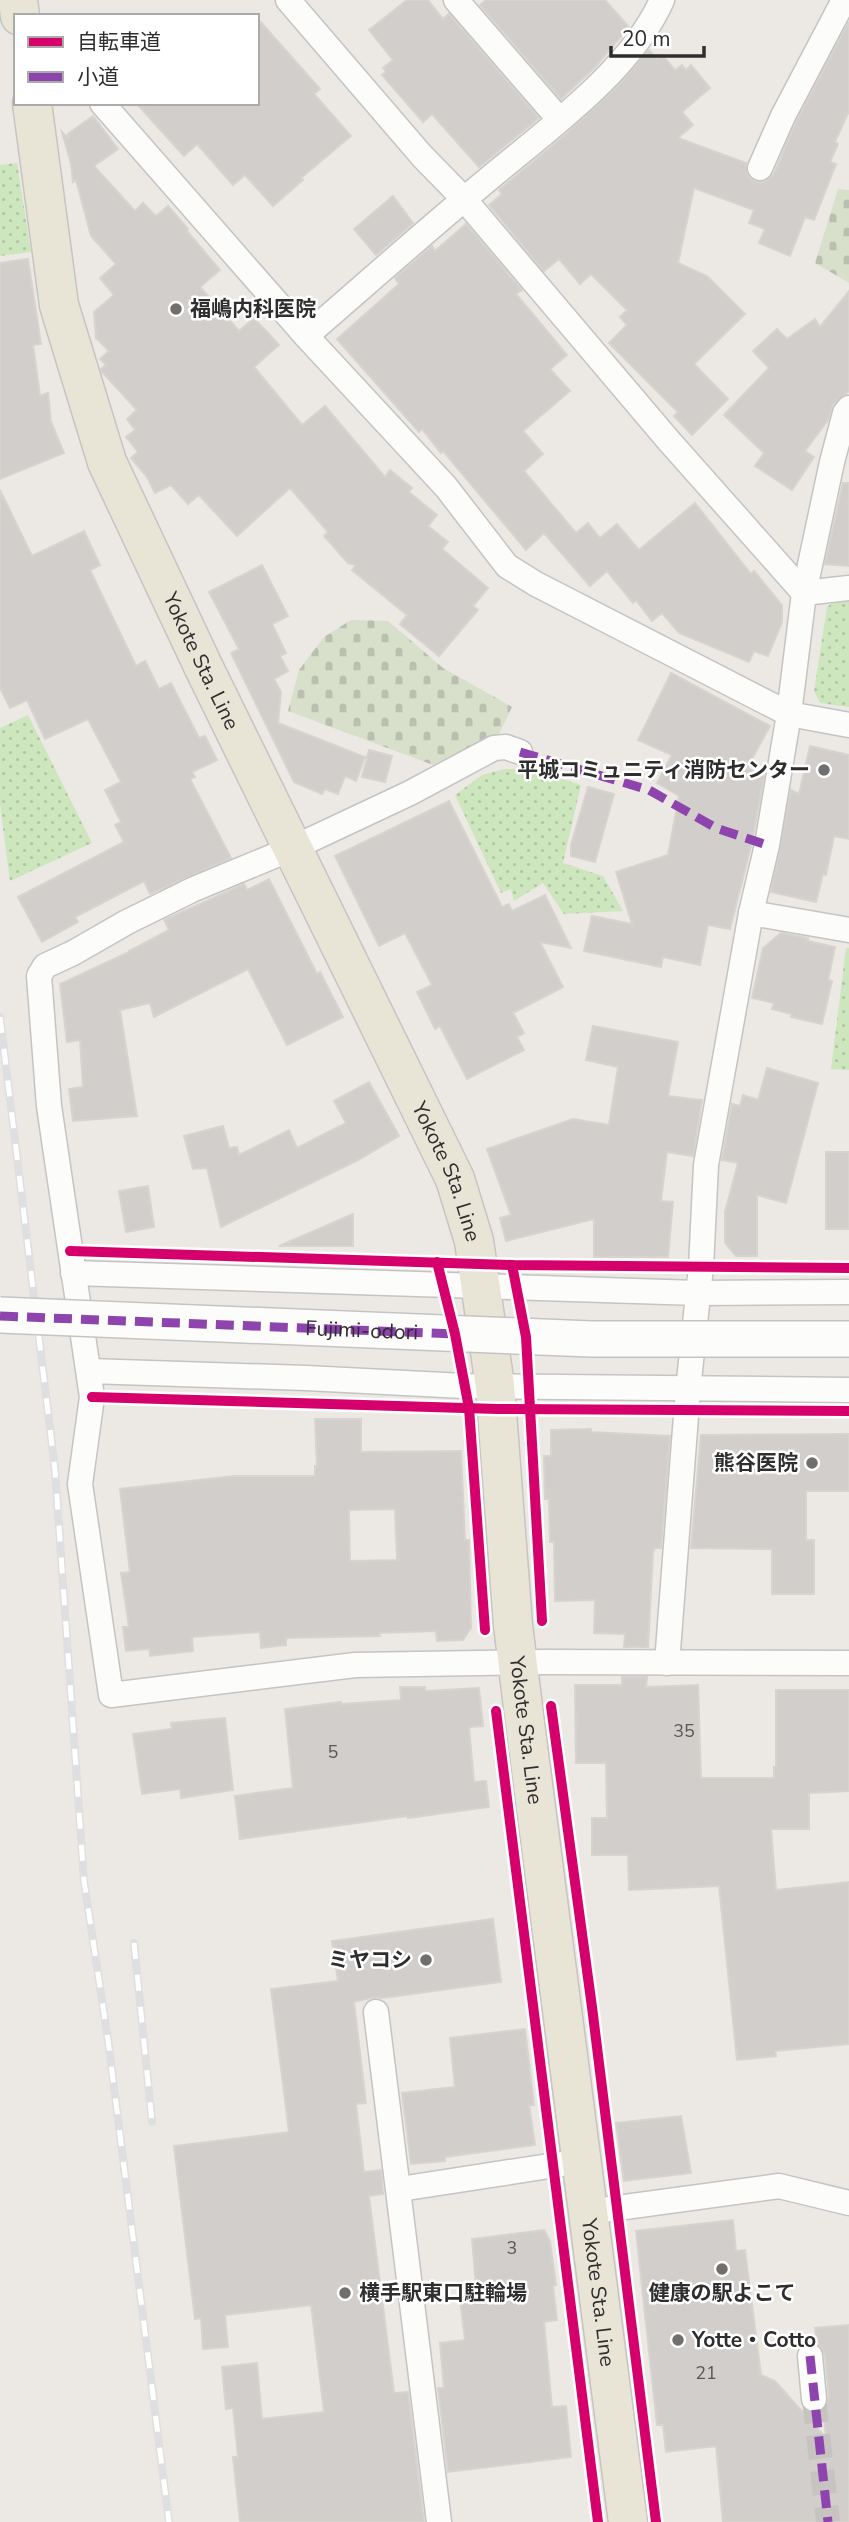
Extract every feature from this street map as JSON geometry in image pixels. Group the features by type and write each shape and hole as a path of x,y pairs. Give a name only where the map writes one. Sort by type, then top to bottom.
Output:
{"main road":[{"name":"Yokote Sta. Line","path":"32,105 59,305 107,462 455,1179 474,1241 495,1385 518,1663 628,2522"}],"street":[{"path":"288,0 804,593"},
{"path":"456,0 559,119"},
{"path":"306,337 559,119 633,48 651,23 662,0"},
{"path":"760,168 774,135 844,0"},
{"path":"104,105 306,337 446,487 507,566 536,584 789,714 849,725"},
{"path":"667,1663 706,1165 751,913 768,845 789,714 804,593 832,462 849,408"},
{"path":"804,593 849,588"},
{"path":"520,752 506,747 494,748 410,793 293,848 194,889 127,922 45,966 39,976 49,1106 92,1397 80,1484 111,1695 355,1665 849,1663"},
{"path":"751,913 849,930"},
{"path":"73,1273 698,1293 849,1292"},
{"name":"Fujimi-odori","path":"0,1315 591,1339 849,1339"},
{"path":"89,1371 688,1390 849,1390"},
{"path":"376,2012 400,2189 439,2522"},
{"path":"400,2189 581,2161"},
{"path":"588,2212 779,2186 849,2203"},
{"path":"810,2356 814,2399"}],"green space":[{"path":"17,163 31,252 0,256 0,165"},
{"path":"838,189 849,190 849,283 815,263"},
{"path":"849,598 849,707 820,703 814,691 827,607 836,600"},
{"path":"351,620 388,621 443,668 512,707 499,734 433,765 288,711 299,670 324,637"},
{"path":"28,715 92,843 10,881 0,804 0,728"},
{"path":"505,769 533,769 581,785 563,863 603,876 623,911 564,914 543,883 514,901 511,889 501,893 455,795 482,775"},
{"path":"846,948 849,948 849,1070 831,1069"}],"building":[{"path":"407,0 428,0 443,19 449,14 539,118 479,167 432,114 423,122 382,75 386,72 383,68 393,60 369,30"},
{"path":"486,0 605,0 629,27 595,67 561,99 480,5"},
{"path":"259,20 320,89 314,94 351,136 301,178 303,180 273,206 245,175 233,185 197,144 184,156 138,105 259,105"},
{"path":"849,22 849,111 835,142 838,144 830,162 836,164 814,220 805,217 790,256 759,243 765,229 749,223 754,210 694,188 678,263 707,276 745,314 694,364 728,399 692,435 674,416 678,412 609,343 627,325 620,317 627,310 591,274 580,284 559,259 544,271 489,205 502,194 499,190 616,88 649,50 657,59 662,55 675,70 682,65 686,70 691,65 710,88 682,112 693,125 678,138 746,163 748,176 753,181 761,183 768,180 774,174 796,122"},
{"path":"93,116 118,149 94,166 135,211 143,203 156,216 168,206 188,229 220,270 200,287 239,331 254,318 279,345 254,367 302,425 325,406 385,477 390,470 412,488 409,492 437,515 428,526 448,542 442,549 488,588 473,606 478,610 439,656 400,624 407,615 352,570 356,565 348,563 324,536 328,532 290,488 237,536 199,495 188,504 171,485 155,493 147,477 131,458 138,452 126,437 135,430 127,419 137,410 102,372 101,369 106,365 100,359 109,351 96,338 94,312 114,295 100,278 116,264 91,236 76,180 73,182 62,132 68,138 68,134"},
{"path":"393,196 413,223 376,255 354,229"},
{"path":"466,224 522,290 516,294 567,355 550,369 570,391 523,431 543,454 524,471 576,533 588,523 600,538 617,524 639,550 695,503 751,574 754,571 782,605 782,622 768,656 754,651 749,662 679,633 662,613 652,621 636,600 633,603 607,571 590,586 544,533 526,550 443,451 441,453 422,429 419,432 337,339 399,284 395,278 432,246 435,251"},
{"path":"28,259 41,344 33,345 40,396 48,393 51,422 64,453 0,479 0,263"},
{"path":"849,291 849,391 833,404 828,420 805,451 814,457 792,490 755,466 764,453 724,415 769,368 753,351 777,329 787,339 815,319 820,327"},
{"path":"843,483 849,483 849,566 825,564"},
{"path":"0,490 32,556 84,531 100,565 90,570 136,666 145,661 159,689 171,683 199,738 205,736 217,760 192,772 195,777 190,779 231,858 150,894 144,881 75,917 78,922 42,942 18,897 124,842 115,825 121,822 105,790 121,782 88,719 45,739 27,700 10,708 0,688"},
{"path":"262,565 288,616 272,624 286,653 280,656 288,671 274,679 281,692 278,723 365,757 356,781 345,776 338,794 325,789 322,794 294,782 231,653 239,649 209,592"},
{"path":"671,673 770,726 747,768 764,776 752,842 730,929 708,925 700,965 663,957 661,967 584,951 592,916 632,924 616,872 668,855 679,796 657,783 672,755 638,740"},
{"path":"810,746 849,755 849,839 834,836 826,875 823,874 816,902 771,892 791,790 799,794"},
{"path":"369,750 392,756 385,782 362,777"},
{"path":"588,787 614,794 595,862 571,856 571,845"},
{"path":"449,801 502,907 509,904 512,911 545,895 571,948 540,942 563,987 513,1013 524,1033 517,1037 524,1050 467,1079 440,1026 435,1029 417,992 432,985 405,933 379,946 335,856"},
{"path":"269,879 317,974 320,972 343,1017 287,1045 248,969 154,1017 150,1003 120,1010 137,1116 73,1121 69,1089 83,1087 80,1040 67,1042 60,984 169,930 164,920 244,884 247,890"},
{"path":"781,933 835,947 828,980 832,981 822,1024 791,1017 792,1014 772,1009 774,1003 752,998 763,948"},
{"path":"593,1026 678,1042 668,1096 702,1100 693,1156 667,1152 661,1201 673,1202 668,1257 594,1257 594,1219 506,1241 500,1218 511,1215 487,1149 573,1119 609,1125 618,1067 586,1060"},
{"path":"767,1068 818,1083 786,1203 757,1195 757,1256 736,1256 725,1243 725,1212 738,1163 722,1160 732,1104 740,1106 743,1095 758,1100"},
{"path":"369,1082 399,1136 358,1160 221,1227 207,1168 193,1169 184,1136 223,1126 229,1148 237,1147 239,1155 289,1130 297,1148 346,1123 334,1101"},
{"path":"826,1152 849,1152 849,1229 826,1229"},
{"path":"148,1186 154,1227 126,1232 119,1191"},
{"path":"353,1214 353,1246 279,1246"},
{"path":"315,1419 361,1419 361,1452 461,1451 465,1540 469,1540 471,1628 463,1640 437,1641 436,1631 379,1633 380,1636 286,1638 286,1645 261,1648 260,1632 192,1637 193,1651 150,1656 149,1649 126,1651 123,1627 129,1627 121,1573 130,1572 120,1489 234,1476 315,1476","holes":["395,1509 397,1560 350,1561 349,1510"]},
{"path":"591,1429 591,1432 670,1436 661,1548 655,1548 653,1552 648,1647 624,1647 625,1634 594,1633 595,1600 555,1601 554,1542 550,1542 549,1499 545,1499 544,1456 551,1456 551,1430"},
{"path":"849,1434 849,1491 806,1491 806,1540 814,1540 814,1594 772,1594 772,1549 691,1548 701,1435"},
{"path":"622,1677 647,1677 646,1687 698,1685 701,1778 774,1778 776,1690 849,1690 849,1791 809,1793 809,1829 771,1829 776,1890 849,1882 849,2044 775,2051 776,2056 737,2060 719,1886 629,1890 628,1855 592,1855 592,1818 607,1818 606,1763 576,1763 575,1685 622,1685"},
{"path":"400,1687 425,1687 425,1691 479,1688 483,1726 469,1727 474,1782 486,1781 489,1807 240,1839 235,1796 293,1788 285,1709 341,1702 401,1700"},
{"path":"225,1718 233,1790 181,1798 180,1789 142,1794 133,1734 172,1729 171,1723"},
{"path":"493,1919 501,1982 374,1997 354,2002 366,2103 356,2104 364,2172 381,2170 383,2194 369,2196 394,2393 408,2392 424,2522 240,2522 233,2457 238,2457 233,2408 226,2409 222,2367 257,2363 262,2419 324,2412 311,2305 225,2315 228,2347 203,2349 201,2318 195,2319 174,2146 289,2132 271,1989 338,1981 332,1941"},
{"path":"525,2029 534,2105 529,2105 535,2145 445,2157 445,2161 411,2164 402,2093 455,2087 450,2038"},
{"path":"681,2116 691,2173 624,2181 616,2123"},
{"path":"733,2220 736,2251 745,2250 761,2375 775,2381 826,2438 823,2410 829,2398 825,2355 817,2343 815,2328 849,2325 849,2522 723,2522 716,2446 666,2452 663,2425 657,2425 636,2231"},
{"path":"544,2230 550,2241 556,2285 553,2286 557,2320 544,2322 552,2407 566,2406 571,2457 448,2472 438,2388 444,2388 440,2343 465,2340 460,2300 477,2298 472,2239"}],"tunnel":[{"path":"814,2399 828,2522"}],"railway":[{"path":"0,1017 55,1470 84,1881 108,2040 169,2522"},
{"path":"134,1943 152,2122"}],"marked path":[{"path":"520,752 649,790 716,828 767,845"},
{"path":"0,1316 455,1334"},
{"path":"810,2356 828,2522"}],"cycle path":[{"path":"70,1251 512,1265 849,1268"},
{"path":"437,1262 455,1334 469,1408 485,1630"},
{"path":"512,1265 526,1337 542,1621"},
{"path":"92,1397 498,1409 849,1411"},
{"path":"551,1706 592,2007 656,2522"},
{"path":"496,1711 598,2522"}],"place":[{"name":"福嶋内科医院","path":"176,309"},
{"name":"平城コミュニティ消防センター","path":"824,770"},
{"name":"熊谷医院","path":"812,1463"},
{"name":"ミヤコシ","path":"426,1960"},
{"name":"健康の駅よこて","path":"722,2269"},
{"name":"横手駅東口駐輪場","path":"345,2293"},
{"name":"Yotte・Cotto","path":"678,2340"}]}
